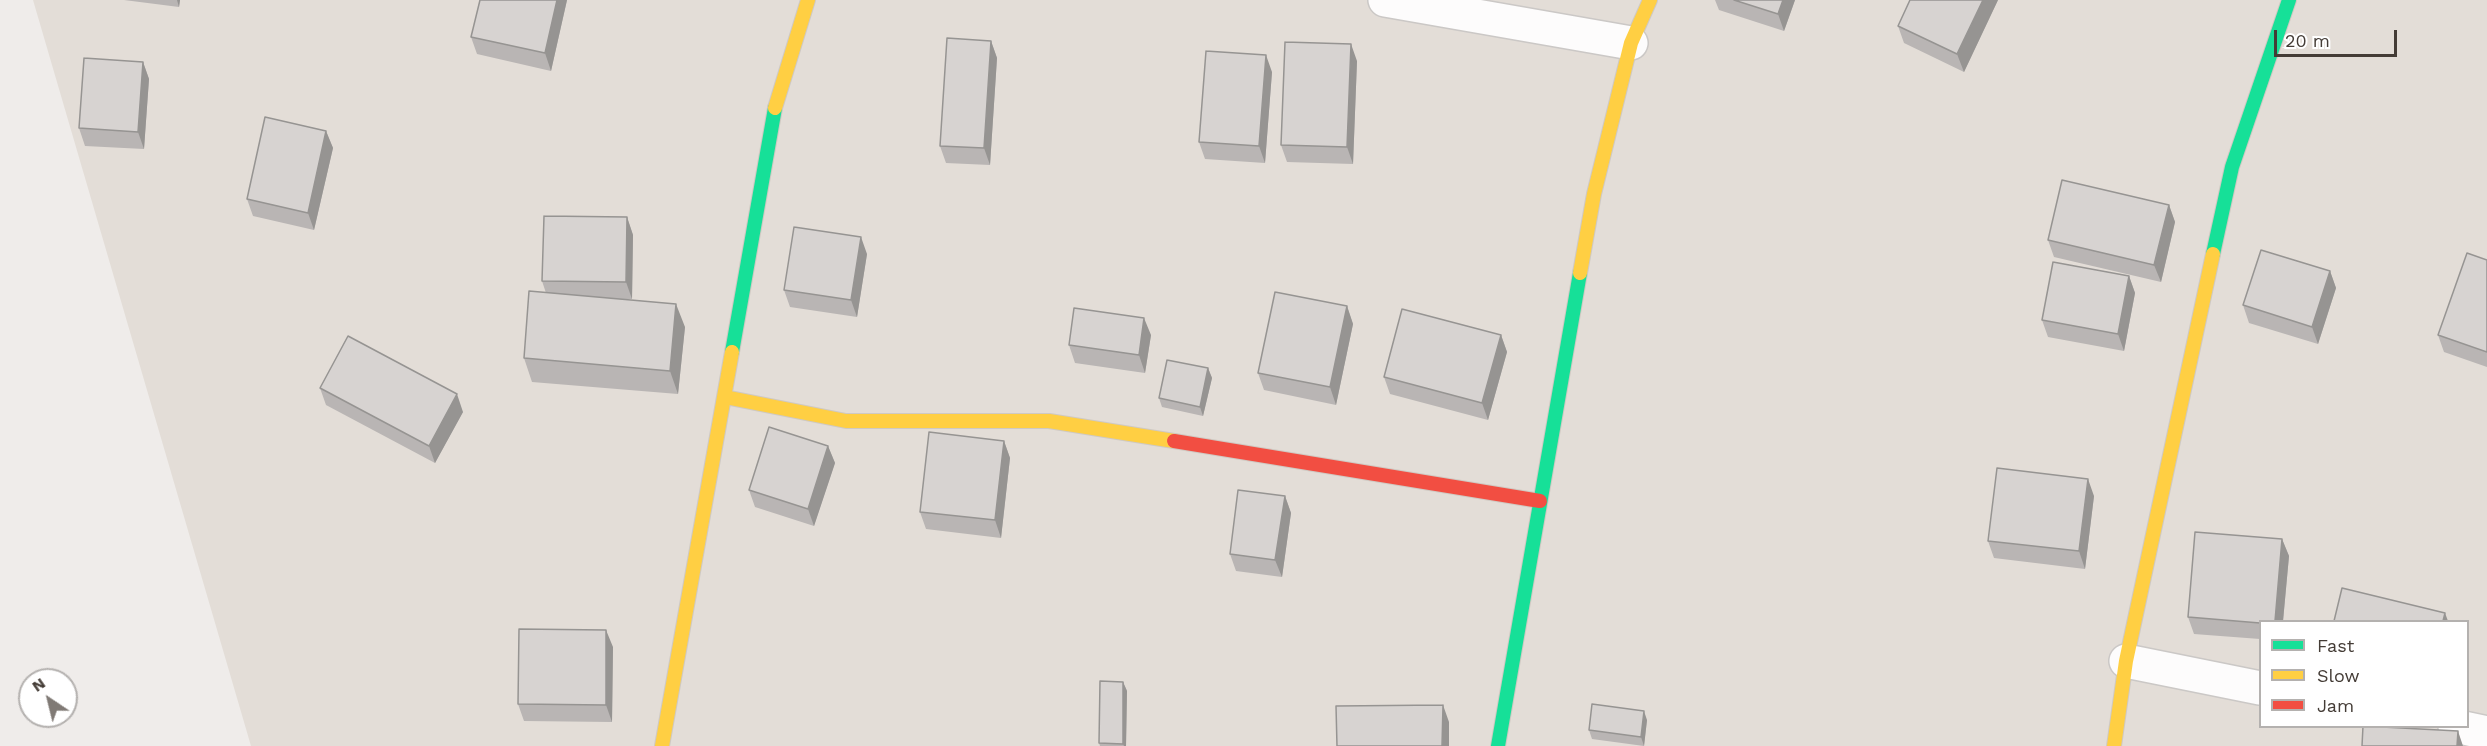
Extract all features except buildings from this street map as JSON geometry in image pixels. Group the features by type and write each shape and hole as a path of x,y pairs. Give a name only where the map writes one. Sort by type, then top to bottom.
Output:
{"street":[{"path":"662,746 775,107 808,0"},
{"path":"1385,0 1631,43"},
{"path":"1498,746 1594,194 1631,43 1650,0"},
{"path":"2114,746 2126,661 2232,167 2289,0"},
{"path":"725,397 846,422 1049,421 1540,501"},
{"path":"2126,661 2259,688"},
{"path":"2464,728 2487,733"}],"shaded area":[{"path":"33,0 2487,0 2487,746 251,746"}],"traffic: fast":[{"path":"2213,254 2232,167 2289,0"},
{"path":"732,352 775,108"},
{"path":"1498,746 1580,273"}],"traffic: slow":[{"path":"775,108 808,0"},
{"path":"1580,273 1594,194 1631,43 1650,0"},
{"path":"2114,746 2126,661 2213,254"},
{"path":"662,746 732,352"},
{"path":"725,397 846,421 1049,421 1174,441"}],"traffic: jam":[{"path":"1174,441 1540,501"}]}
